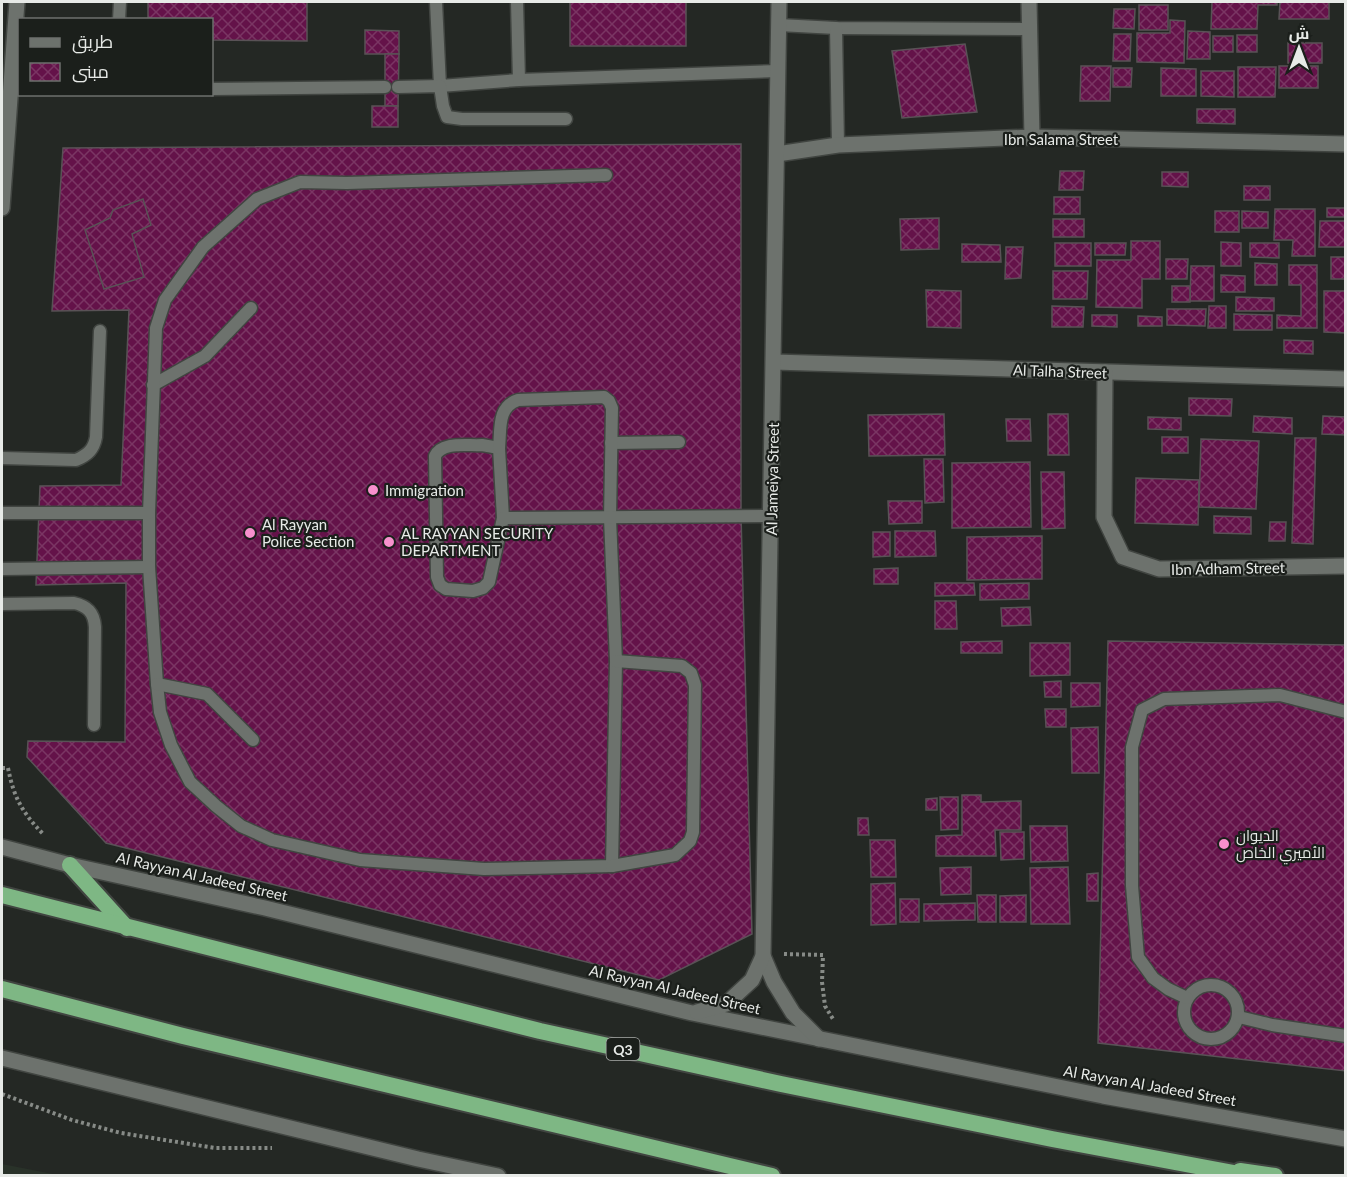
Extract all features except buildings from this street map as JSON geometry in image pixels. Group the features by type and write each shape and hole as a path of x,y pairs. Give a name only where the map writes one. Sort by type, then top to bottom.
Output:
{"highway":[{"path":"70,865 127,928"},
{"name":"Q3","path":"2,895 586,1041 781,1084 1052,1139 1250,1176"},
{"path":"2,989 183,1036 772,1176"},
{"path":"1194,1165 1275,1176"}],"street":[{"path":"2,208 15,91 16,2"},
{"name":"Al Jameiya Street","path":"693,1013 726,1004 752,980 763,955 779,2"},
{"path":"1029,2 1032,137"},
{"name":"Ibn Salama Street","path":"777,154 838,145 1032,137 1346,144"},
{"name":"Al Talha Street","path":"774,362 1346,379"},
{"name":"Ibn Adham Street","path":"1105,372 1104,517 1123,557 1159,569 1346,566"},
{"path":"2,841 18,851"},
{"name":"Al Rayyan Al Jadeed Street","path":"2,847 70,865 265,908 693,1013 1103,1096 1346,1139"},
{"name":"Al Jameiya Street","path":"763,955 774,982 793,1013 819,1039"},
{"path":"2,1058 418,1159 498,1176"}],"lane":[{"path":"119,18 120,2"},
{"path":"436,2 440,86 442,106 447,117 566,119"},
{"path":"517,2 519,80"},
{"path":"779,26 1028,29"},
{"path":"836,28 838,145"},
{"path":"398,87 519,80 778,71"},
{"path":"213,89 385,87"},
{"path":"606,175 347,183 300,182 257,199 203,247 165,300 156,328 149,567 160,712 171,746 190,782 241,825 272,840 371,861 484,869 612,867 675,855 685,848 693,832 695,685 691,673 682,666 616,661"},
{"path":"153,385 205,356 251,308"},
{"path":"2,458 76,460 91,451 96,437 99,331"},
{"path":"499,448 482,445 443,447 437,450 435,456 437,577 440,585 446,589 473,591 483,588 489,582 503,518 499,448 502,412 505,407 518,400 604,397 612,408 610,518 616,661 612,867"},
{"path":"611,443 679,442"},
{"path":"2,513 149,513"},
{"path":"503,518 772,516"},
{"path":"2,570 149,567"},
{"path":"2,604 74,603 83,605 91,612 95,627 94,725"},
{"path":"157,684 207,694 253,740"},
{"path":"1187,998 1152,978 1138,957 1132,886 1132,747 1142,710 1164,699 1280,695 1346,712"},
{"path":"1204,985 1225,988 1233,996 1238,1006 1239,1017 1235,1027 1227,1035 1218,1039 1207,1040 1196,1036 1188,1029 1184,1019 1183,1008 1187,998 1194,990 1204,985"},
{"path":"1239,1017 1272,1025 1346,1036"}],"path":[{"path":"2,768 8,768 12,789 26,816 51,842"},
{"path":"763,955 823,955 822,982 825,1006 834,1021"},
{"path":"2,1094 72,1120 121,1133 215,1148 283,1149"}],"shaded area":[{"path":"2,1164 58,1175 2,1175"}],"place":[{"name":"Immigration","path":"373,490"},
{"name":"Al Rayyan Police Section","path":"250,533"},
{"name":"AL RAYYAN SECURITY DEPARTMENT","path":"389,542"},
{"name":"الديوان الأميري الخاص","path":"1224,844"}]}
